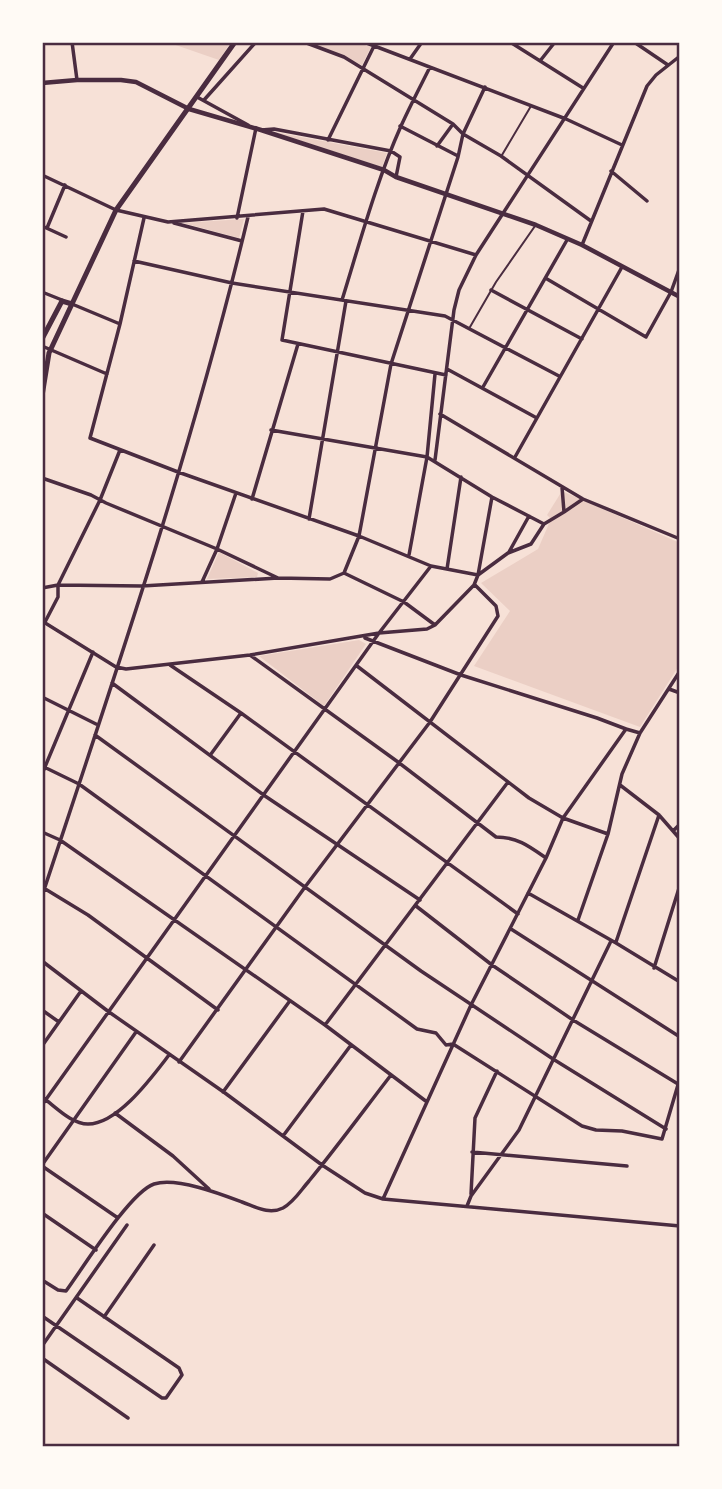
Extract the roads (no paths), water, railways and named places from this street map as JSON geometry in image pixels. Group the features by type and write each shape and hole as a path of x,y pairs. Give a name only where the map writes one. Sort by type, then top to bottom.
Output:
{"main road":[{"path":"42,396 50,349 117,210 235,42"},
{"path":"54,340 43,337 62,302 71,306"}],"street":[{"path":"72,42 77,80"},
{"path":"204,100 256,42"},
{"path":"304,42 344,57 453,124 463,134 501,156 591,221"},
{"path":"364,42 566,119 622,145"},
{"path":"410,59 422,42"},
{"path":"510,42 583,88"},
{"path":"540,61 555,42"},
{"path":"435,460 452,320 459,290 476,255 501,215 614,42"},
{"path":"634,42 668,65"},
{"path":"328,139 374,46"},
{"path":"583,245 648,86 680,56"},
{"path":"309,519 344,300 366,220 391,151 430,67"},
{"path":"217,68 226,77"},
{"path":"42,83 77,80 136,82 189,109 384,170 445,195 536,225 583,245 680,297"},
{"path":"42,588 58,585 142,586 278,578 330,579 344,573 359,536 391,364 463,134 485,87"},
{"path":"197,97 249,126"},
{"path":"437,146 453,124"},
{"path":"400,127 458,157"},
{"path":"258,129 274,129 391,151 400,157 396,177"},
{"path":"237,218 258,129"},
{"path":"611,171 647,201"},
{"path":"42,175 117,210 242,241"},
{"path":"65,184 44,227 66,237"},
{"path":"169,222 324,209 476,255"},
{"path":"303,210 282,340 446,375"},
{"path":"42,896 161,526 232,284 248,217"},
{"path":"145,218 90,438 236,494 359,536 431,566 478,575 508,554 531,544 544,524 583,499"},
{"path":"483,387 567,240"},
{"path":"134,261 232,284 409,309 445,317 559,376"},
{"path":"515,457 623,266"},
{"path":"547,279 646,337 671,292 680,267"},
{"path":"491,290 582,340"},
{"path":"42,292 62,302"},
{"path":"71,306 120,324"},
{"path":"251,499 298,344"},
{"path":"42,346 107,374"},
{"path":"447,369 536,417"},
{"path":"409,555 427,457 435,374"},
{"path":"440,414 583,499 680,539"},
{"path":"271,430 427,457 492,497 544,524"},
{"path":"120,450 100,500 58,585 58,597 43,622 116,667 126,669 250,655 379,633 427,629 435,625 474,585 492,497"},
{"path":"446,569 461,477"},
{"path":"42,478 217,549 278,578"},
{"path":"562,487 564,512"},
{"path":"202,582 236,494"},
{"path":"508,554 528,516"},
{"path":"42,1105 44,1098 236,837 379,633 431,566"},
{"path":"344,573 404,602 435,625"},
{"path":"179,1062 305,887 430,722 498,616 496,606 474,585"},
{"path":"363,637 461,675 640,733"},
{"path":"42,774 43,766 70,711 93,653"},
{"path":"250,655 496,837 523,841 546,858"},
{"path":"170,665 241,713 518,914"},
{"path":"357,666 529,799 563,818 607,834"},
{"path":"578,920 607,834 622,774 640,733 680,671"},
{"path":"112,683 265,796 420,900"},
{"path":"668,689 680,693"},
{"path":"42,697 97,725"},
{"path":"211,754 241,713"},
{"path":"383,1199 471,1005 546,858 563,818 626,729"},
{"path":"94,735 471,1005 666,1129"},
{"path":"43,766 79,784 417,1029 436,1032 446,1045 453,1044 536,1098 590,1129 622,1131 662,1139 680,1082 669,1080 573,1020 492,965 416,906"},
{"path":"326,1025 508,782"},
{"path":"620,785 659,815 680,839"},
{"path":"467,1206 471,1196 519,1130 592,980 614,942 659,815"},
{"path":"673,831 680,824"},
{"path":"42,832 60,840 176,919 289,1002 326,1025 427,1102"},
{"path":"654,968 680,885"},
{"path":"43,887 148,958 218,1010"},
{"path":"528,893 680,982"},
{"path":"510,929 680,1037"},
{"path":"42,961 136,1032 365,1193 383,1199 680,1226"},
{"path":"42,1046 81,991"},
{"path":"223,1092 289,1002"},
{"path":"42,1010 59,1022"},
{"path":"119,1219 42,1165 136,1032"},
{"path":"283,1137 351,1045"},
{"path":"44,1098 74,1120 87,1124 101,1121 115,1113 147,1082 169,1055"},
{"path":"471,1196 475,1118 497,1071"},
{"path":"42,1280 64,1292 138,1196 154,1184 166,1182 211,1191 261,1210 283,1208 322,1165 391,1075"},
{"path":"115,1113 173,1156 211,1191"},
{"path":"472,1152 627,1166"},
{"path":"42,1213 96,1250"},
{"path":"42,1346 127,1225"},
{"path":"104,1317 154,1245"},
{"path":"42,1317 164,1398 182,1376 182,1372 77,1298"},
{"path":"42,1358 128,1418"}],"lane":[{"path":"501,156 531,106"},
{"path":"469,330 491,290 536,225"}]}
